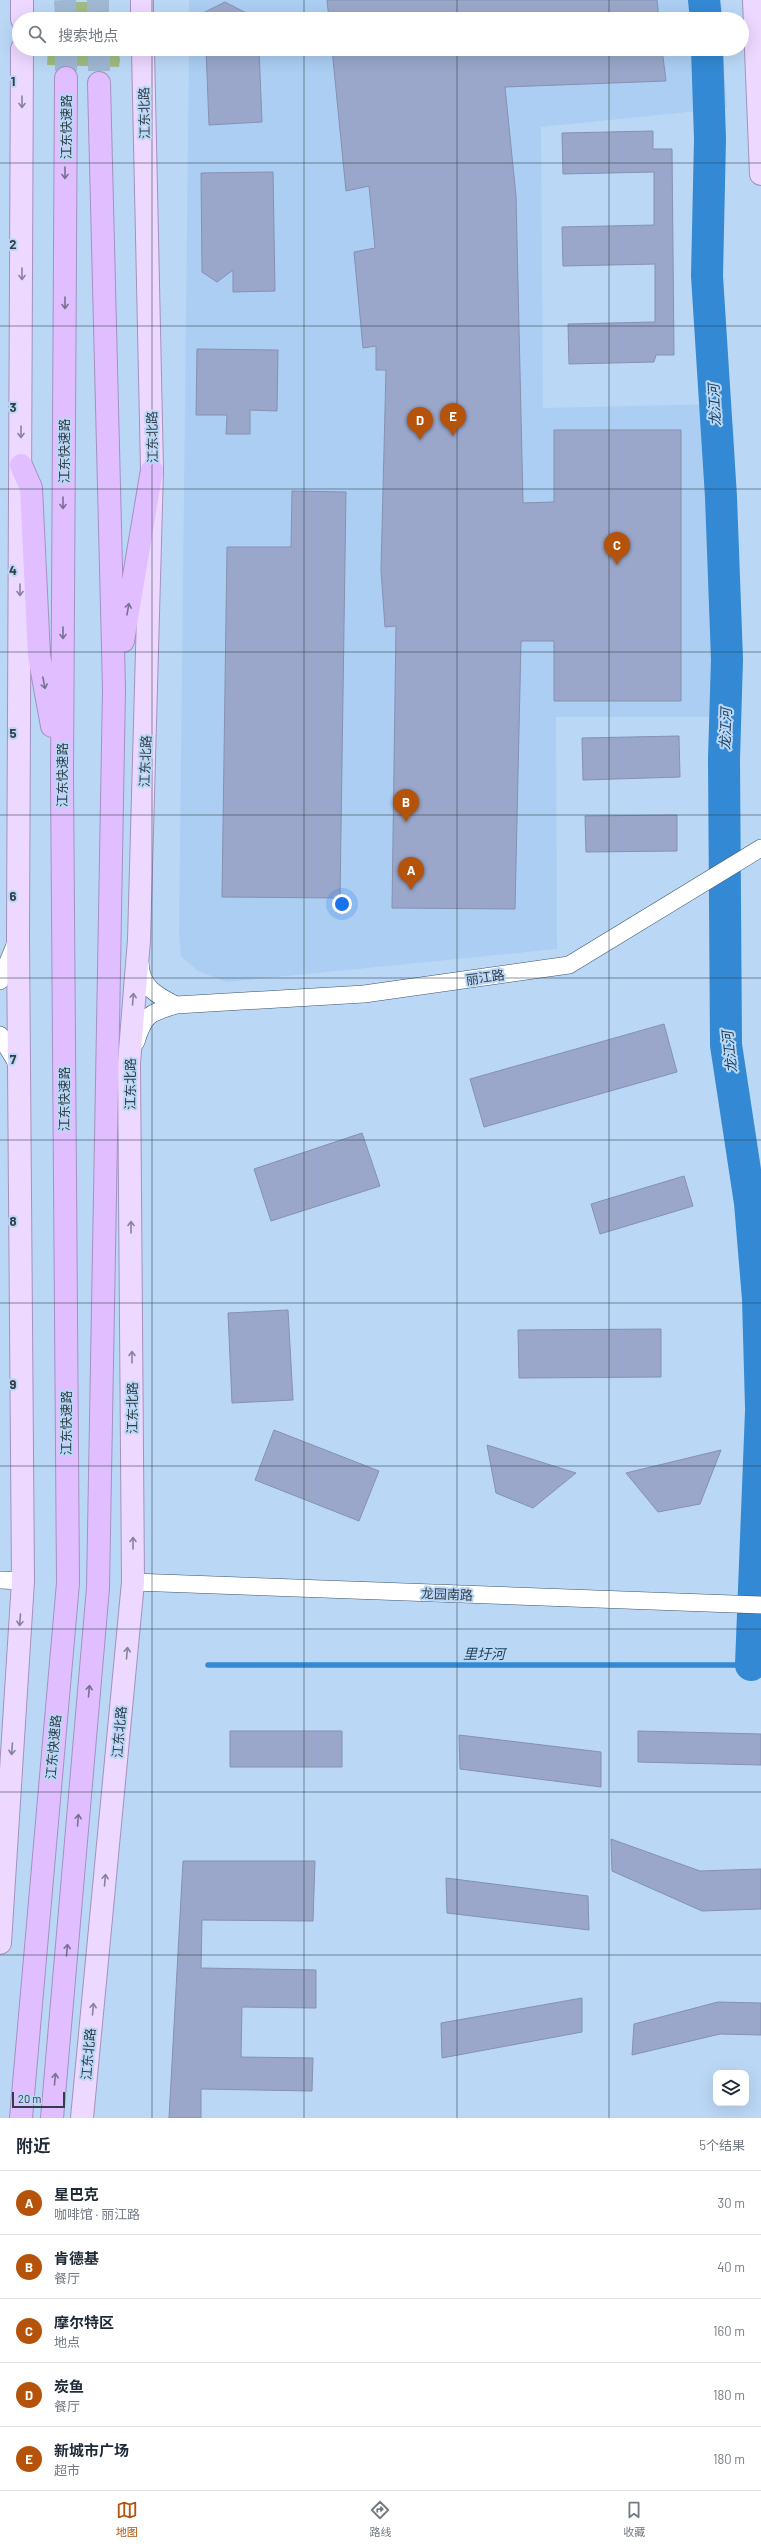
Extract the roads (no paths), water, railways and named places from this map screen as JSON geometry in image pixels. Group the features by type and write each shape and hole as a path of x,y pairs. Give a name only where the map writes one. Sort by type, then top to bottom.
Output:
{"highway":[{"name":"江东快速路","path":"21,2118 68,1583 62,776 66,78"},
{"path":"52,2118 98,1588 114,689 99,83"},
{"path":"21,464 31,488 39,655 62,776"},
{"path":"114,689 152,470"}],"main road":[{"path":"22,0 22,12"},
{"path":"142,0 142,12"},
{"path":"754,0 761,174"},
{"path":"0,1943 23,1581 18,937 22,56"},
{"name":"江东北路","path":"82,2118 134,1582 129,1063 139,940 152,470 143,56"}],"street":[{"name":"丽江路","path":"129,1063 141,1023 155,1011 176,1005 364,994 569,965 761,848"},
{"path":"0,981 18,937"},
{"name":"丽江路","path":"139,940 140,976 153,994 176,1005"},
{"path":"0,1035 19,1067"},
{"path":"0,1580 23,1581"},
{"name":"龙园南路","path":"134,1582 761,1606"}],"waterway":[{"name":"龙江河","path":"704,0 705,12"},
{"name":"龙江河","path":"707,56 710,139 707,276 721,497 727,659 724,759 726,1045 750,1203 758,1299 761,1407"},
{"name":"龙江河","path":"751,1665 761,1411"},
{"name":"里圩河","path":"208,1665 761,1665"}],"tunnel":[{"path":"65,0 66,12"},
{"path":"98,0 98,12"},
{"path":"66,56 66,78"},
{"path":"99,56 99,83"}],"place":[{"name":"新城市广场","path":"453,436"},
{"name":"炭鱼","path":"420,440"},
{"name":"摩尔特区","path":"617,565"},
{"name":"肯德基","path":"406,822"},
{"name":"星巴克","path":"411,890"}]}
